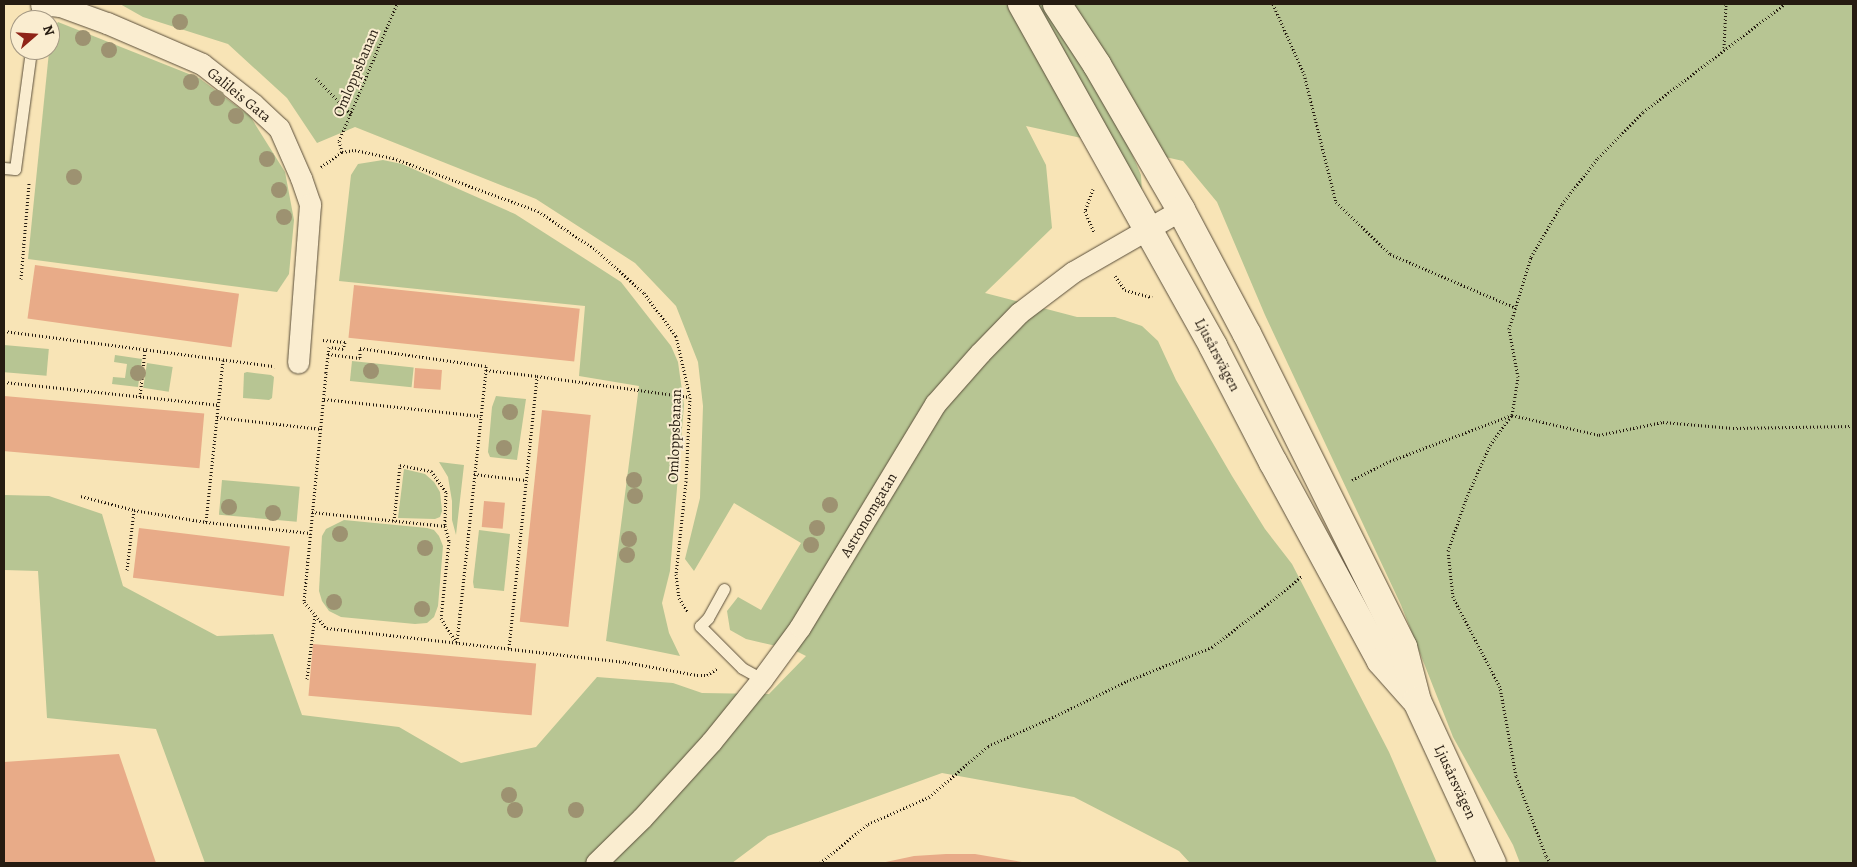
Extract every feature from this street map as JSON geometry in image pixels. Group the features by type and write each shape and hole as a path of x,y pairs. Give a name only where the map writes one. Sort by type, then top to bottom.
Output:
{"main road":[{"name":"Ljusårsvägen","path":"1022,4 1213,346 1277,470 1381,661 1417,701"},
{"name":"Ljusårsvägen","path":"1057,4 1097,65 1181,210 1247,334 1404,647 1417,701 1492,863"}],"street":[{"name":"Galileis Gata","path":"49,4 107,23 202,64 253,104 279,128 302,178 310,204 298,363"},
{"name":"Astronomgatan","path":"596,863 642,818 711,742 762,679 800,627 936,404 980,353 1019,313 1073,272 1181,210"}],"lane":[{"path":"9,169 29,60"},
{"path":"724,589 708,618 700,626 742,668 762,679"}],"path":[{"name":"Omloppsbanan","path":"397,4 339,141 342,152 355,150 393,158 538,211 596,250 644,293 676,336 690,397 686,481 676,574 679,598 700,626"},
{"path":"1273,4 1304,74 1336,202 1390,254 1516,308"},
{"path":"1724,48 1726,4"},
{"path":"1551,863 1546,856 1516,776 1500,688 1453,597 1448,551 1466,500 1490,446 1512,415 1518,377 1509,330 1530,257 1562,204 1598,158 1643,112 1724,48 1785,4"},
{"path":"316,78 351,114"},
{"path":"302,178 342,152"},
{"path":"9,169 30,170 20,279"},
{"path":"4,331 223,360 206,522"},
{"path":"333,348 344,349 344,342 337,341"},
{"path":"328,354 360,358 360,348 486,366 457,642"},
{"path":"140,397 145,350"},
{"path":"486,370 690,397"},
{"path":"326,373 304,602 327,628 625,662 697,675 708,675 719,668 730,656"},
{"path":"509,648 537,376"},
{"path":"4,382 218,406"},
{"path":"324,399 480,416"},
{"path":"1354,479 1390,461 1512,415 1599,435 1663,422 1733,428 1853,426"},
{"path":"217,418 321,429"},
{"path":"394,521 400,465 431,471 446,492 445,526 450,541 441,618 457,642"},
{"path":"474,474 526,480"},
{"path":"81,496 134,510 206,522 310,533"},
{"path":"127,570 134,510"},
{"path":"312,512 445,526"},
{"path":"820,863 868,824 929,797 988,746 1049,719 1127,680 1212,647 1304,574"},
{"path":"307,679 315,614"}],"green space":[{"path":"120,4 1853,4 1853,863 1520,863 1513,845 1453,737 1401,605 1265,315 1217,202 1183,161 1130,149 1141,175 1142,193 1109,144 1026,126 1046,165 1052,228 985,293 1077,317 1115,317 1142,326 1158,341 1176,380 1232,476 1265,529 1292,564 1389,752 1437,863 1190,863 1179,851 1074,797 942,773 768,836 732,863 205,863 156,729 47,718 38,571 4,570 4,495 49,496 102,514 123,586 217,636 273,634 302,715 399,727 461,763 536,747 597,677 673,683 702,693 769,694 806,656 794,650 746,639 730,630 727,611 738,597 761,610 801,543 734,503 694,571 685,559 700,498 703,406 698,362 676,306 635,263 536,199 355,127 317,143 287,98 228,44 143,17"},
{"path":"60,23 199,78 250,116 285,172 294,220 289,274 277,292 28,259 48,60 60,60"},
{"path":"383,160 402,164 515,214 621,282 671,346 678,362 684,405 670,571 662,603 669,633 680,656 606,641 639,386 579,376 585,306 339,281 351,175 358,164"},
{"path":"4,345 49,349 46,376 4,372"},
{"path":"115,355 142,359 138,387 112,384 113,377 125,378 127,364 114,362"},
{"path":"352,361 414,367 412,387 350,381"},
{"path":"147,363 173,367 169,392 143,388"},
{"path":"244,373 274,377 272,398 269,400 243,398"},
{"path":"496,396 526,399 517,460 490,457 488,452 492,407"},
{"path":"439,462 464,465 456,535 452,520 452,501 448,477"},
{"path":"404,469 425,474 434,482 440,492 442,511 440,517 435,519 398,518"},
{"path":"222,480 300,487 297,522 219,515"},
{"path":"344,520 434,530 443,546 438,606 434,617 427,623 415,624 341,617 329,611 322,601 319,591 322,536 326,529"},
{"path":"479,530 510,534 504,591 474,588 473,582"}],"building":[{"path":"35,265 239,294 231,347 27,318"},
{"path":"354,285 580,309 574,361 348,338"},
{"path":"415,368 442,370 441,390 414,388"},
{"path":"4,396 204,414 199,468 4,451"},
{"path":"542,410 591,415 568,627 520,622"},
{"path":"484,501 505,503 503,529 482,527"},
{"path":"139,528 290,547 284,596 133,578"},
{"path":"313,644 536,664 532,715 308,696"},
{"path":"119,754 156,863 4,863 4,762"},
{"path":"975,854 1028,863 881,863 914,856"}]}
